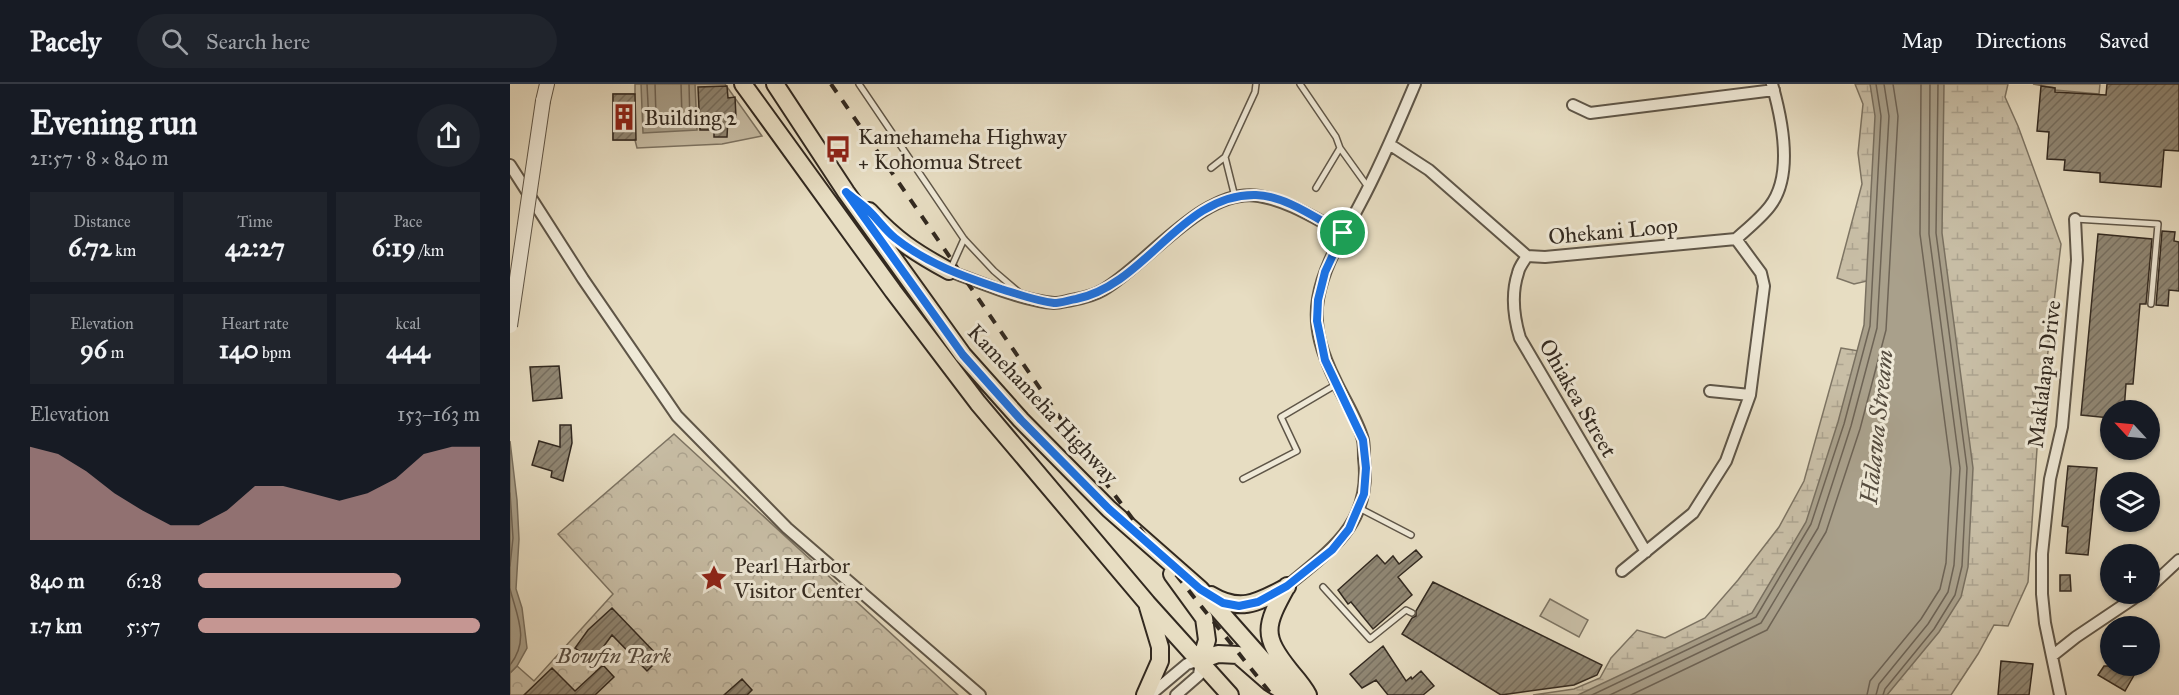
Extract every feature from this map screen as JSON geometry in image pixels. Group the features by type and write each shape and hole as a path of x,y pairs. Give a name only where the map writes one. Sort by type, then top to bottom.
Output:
{"main road":[{"name":"Kamehameha Highway","path":"743,84 893,291 978,403 1147,603 1186,647 1201,660 1230,695"},
{"name":"Kamehameha Highway","path":"775,84 846,192 963,355 1021,420 1109,509 1200,589 1294,695"},
{"path":"846,192 868,209 893,237 917,254 949,271"},
{"path":"1148,544 1204,618 1207,640 1201,660"},
{"path":"1200,589 1223,603 1239,606 1258,602 1287,586"},
{"path":"1287,586 1269,624 1270,641 1279,658 1308,695"},
{"path":"1145,695 1160,661 1160,647 1147,603"},
{"path":"1201,660 1218,654 1238,655 1269,682 1289,695"}],"street":[{"path":"510,326 547,84"},
{"path":"1287,586 1332,550 1349,529 1364,494 1366,468 1363,440 1325,360 1317,321 1318,300 1325,272 1389,144 1415,84"},
{"path":"1573,105 1590,113 1773,87 1785,154 1779,191 1770,207 1737,239 1761,273 1764,286 1750,395 1726,461 1693,513 1622,571"},
{"name":"Ohekani Loop","path":"1389,144 1429,170 1527,256 1545,258 1737,239"},
{"path":"510,165 583,279 677,416 787,528 980,695"},
{"path":"949,271 1025,297 1055,303 1087,297 1101,292 1133,270 1189,220 1217,202 1235,197 1257,195 1286,203 1343,233"},
{"name":"Maklalapa Drive","path":"2060,695 2045,623 2042,554 2050,479 2062,427 2077,260 2075,219"},
{"name":"Ohiakea Street","path":"1527,256 1518,273 1514,298 1520,338 1646,552"},
{"path":"1710,391 1750,395"},
{"path":"2160,578 2179,560"},
{"path":"2052,656 2125,604"},
{"path":"1150,695 1187,664 1201,660 1199,675 1176,695"}],"lane":[{"path":"859,84 964,239 993,271 1025,297"},
{"path":"1211,168 1225,158 1255,93 1256,84"},
{"path":"1300,84 1336,137 1340,148 1368,187"},
{"path":"1316,188 1340,148"},
{"path":"1225,158 1235,197"},
{"name":"Maklalapa Drive","path":"2075,219 2158,224 2151,304"},
{"path":"949,271 964,239"},
{"path":"1243,479 1298,451 1281,417 1337,384"},
{"path":"1359,508 1411,535"},
{"path":"1323,587 1370,639 1406,610 1412,614"}],"green space":[{"path":"635,84 725,84 762,136 722,144 637,148 635,140 613,140 613,94 635,94"},
{"path":"1855,84 1887,84 1876,279 1854,284 1837,278 1862,184 1858,153 1863,104"},
{"path":"1921,84 2008,84 2005,97 2018,126 2061,244 2038,434 2028,582 2008,626 1994,625 1951,695 1824,695"},
{"path":"2033,84 2100,84 2099,94 2055,90 2055,88"},
{"path":"1841,348 1865,352 1808,584 1687,695 1533,695 1574,689 1600,678 1611,658 1637,630 1665,638 1705,618 1779,527 1804,481"},
{"name":"Pearl Harbor Visitor Center","path":"674,434 958,695 510,695 510,673 517,666 534,681 613,594 558,534"},
{"path":"1550,599 1588,620 1579,637 1540,616"}],"water":[{"path":"641,84 695,84 697,130 643,133"},
{"name":"Hālawa Stream","path":"1870,84 1944,84 1942,233 1973,468 1968,567 1961,597 1939,632 1887,695 1578,695 1752,613 1806,522 1838,422 1864,325 1875,116"},
{"path":"510,441 519,539 516,589 522,608 527,648 517,666 510,673"}],"building":[{"path":"2107,84 2179,84 2179,151 2164,150 2161,187 2100,182 2100,173 2064,170 2065,160 2047,159 2049,132 2037,131 2041,86 2055,88 2055,92 2106,95"},
{"path":"727,86 728,98 735,97 736,117 728,118 727,137 714,137 714,130 700,130 698,87"},
{"name":"Building 2","path":"613,94 635,94 636,140 613,140"},
{"path":"2162,231 2175,232 2174,241 2179,242 2179,291 2169,290 2168,306 2156,305"},
{"path":"2098,234 2152,239 2146,304 2140,304 2133,384 2126,384 2125,400 2100,400 2100,417 2081,415"},
{"path":"559,366 562,398 533,401 530,367"},
{"path":"560,425 571,425 572,443 563,481 551,477 552,471 532,465 539,441 560,447"},
{"path":"2068,466 2097,468 2088,555 2066,553 2068,527 2062,526"},
{"path":"1416,550 1422,557 1398,577 1412,595 1373,629 1351,602 1348,604 1338,590 1377,555 1385,564 1393,556 1399,564"},
{"path":"2060,575 2070,575 2071,591 2060,591"},
{"path":"1433,582 1602,665 1597,675 1574,685 1501,695 1402,634 1412,618 1416,616 1416,611"},
{"path":"612,608 660,658 647,671 612,635 593,661 575,648 588,630"},
{"path":"1383,646 1406,681 1421,671 1434,686 1423,695 1388,695 1376,680 1362,688 1350,674"},
{"path":"2001,661 2033,664 2029,695 1998,695"},
{"path":"603,665 614,677 595,695 524,695 552,668 575,691"},
{"path":"2100,672 2100,676 2134,676 2125,691 2098,675"},
{"path":"742,679 752,690 747,695 724,695"}],"railway":[{"path":"831,84 1096,470 1150,542 1272,695"}],"place":[{"name":"Building 2","path":"624,117"},
{"name":"Kamehameha Highway + Kohomua Street","path":"838,149"},
{"name":"Pearl Harbor Visitor Center","path":"714,578"}],"route":[{"path":"846,192 868,209 893,237 917,254 949,271 1025,297 1055,303 1101,292 1133,270 1189,220 1217,202 1235,197 1257,195 1286,203 1343,233 1325,272 1318,300 1317,321 1325,360 1363,440 1366,468 1364,494 1349,529 1332,550 1287,586 1258,602 1239,606 1223,603 1200,589 1109,509 1021,420 963,355 846,192"}],"park label":[{"name":"Bowfin Park","path":"614,655"}]}
